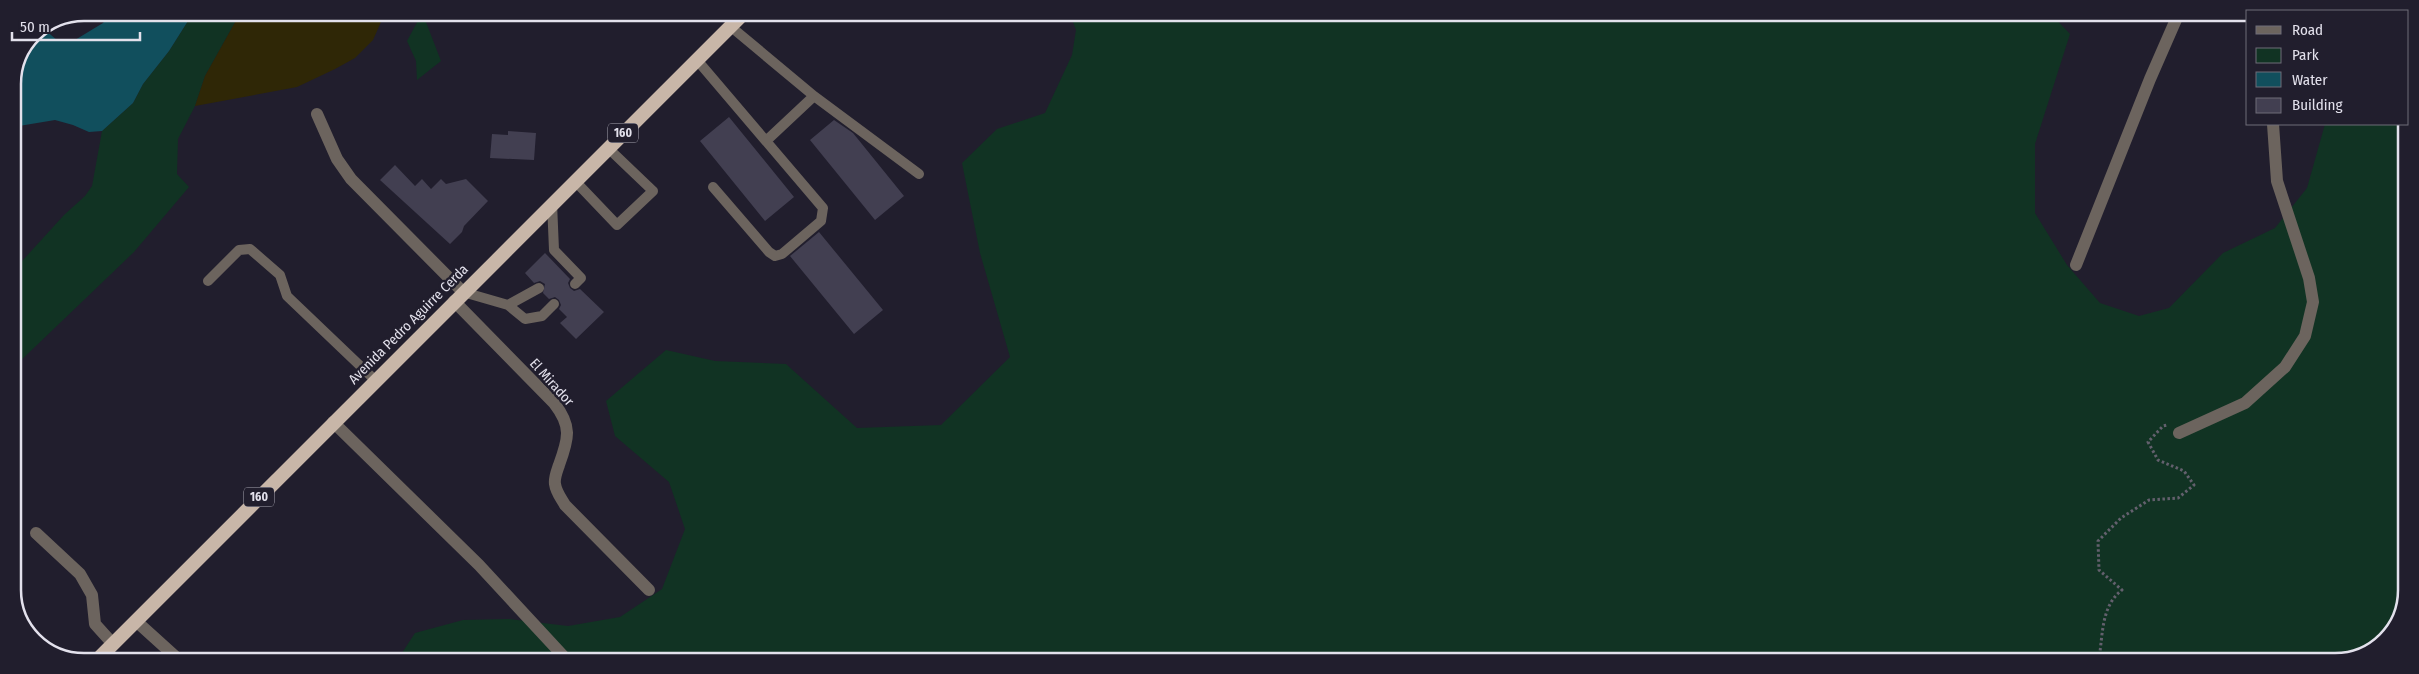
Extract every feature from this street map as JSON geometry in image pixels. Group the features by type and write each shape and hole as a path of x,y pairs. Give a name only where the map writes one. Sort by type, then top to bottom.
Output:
{"highway":[{"name":"Avenida Pedro Aguirre Cerda","path":"104,653 735,21"}],"street":[{"path":"2076,265 2150,79 2175,21"},
{"name":"El Mirador","path":"317,114 337,159 351,179 564,416 568,432 567,443 556,473 555,482 558,494 565,505 649,590"},
{"path":"2180,433 2244,403 2286,367 2305,336 2313,302 2310,286 2277,181 2273,125"},
{"path":"334,422 479,565 561,653"},
{"path":"36,534 80,574 92,595 95,624 113,644"},
{"path":"136,621 171,653"}],"lane":[{"path":"730,26 814,96 919,174"},
{"path":"697,60 823,208 821,220 782,254 775,256 768,252 713,187"},
{"path":"766,141 814,96"},
{"path":"575,180 617,225 653,191 608,148"},
{"path":"552,203 554,250 561,264 581,278 575,284"},
{"path":"208,280 238,250 250,249 280,275 287,296 375,380"},
{"path":"508,306 539,288"},
{"path":"458,297 508,306 525,319 542,316 554,304"}],"path":[{"path":"2100,653 2111,598 2122,590 2099,570 2098,541 2121,518 2148,500 2178,498 2194,485 2184,471 2158,460 2148,442 2163,426 2176,424 2180,433"}],"green space":[{"path":"188,21 236,21 205,76 195,106 178,139 177,174 189,187 134,252 21,360 21,262 64,215 85,196 92,186 102,131 133,103 143,84 169,51"},
{"path":"418,21 427,21 441,61 417,80 416,61 407,41"},
{"path":"1073,21 2058,21 2070,34 2035,144 2035,213 2067,265 2100,303 2139,316 2169,308 2223,253 2275,228 2307,188 2325,125 2398,125 2398,590 2393,614 2387,625 2373,640 2347,652 2335,653 402,653 415,633 463,620 509,619 568,626 620,617 662,589 685,529 669,482 615,436 606,401 666,350 715,361 786,364 857,428 941,425 1010,357 980,253 962,163 997,129 1045,113 1072,55 1076,30"}],"sand":[{"path":"236,21 381,21 373,40 355,58 297,87 195,106 205,76"}],"water":[{"path":"105,21 188,21 169,51 143,84 133,103 102,131 89,132 55,120 21,126 22,72 32,49 48,33 58,41 75,40"}],"building":[{"path":"729,117 794,197 765,221 700,141"},
{"path":"834,120 853,133 904,196 875,220 810,140"},
{"path":"508,131 536,133 534,160 490,158 492,134 508,135"},
{"path":"395,165 415,186 422,179 431,189 441,179 446,184 466,179 488,201 450,244 380,180"},
{"path":"819,232 883,310 854,334 790,256"},
{"path":"545,253 570,279 568,283 570,288 574,291 580,289 604,312 576,339 560,323 567,317 559,309 561,305 559,300 555,297 549,299 543,293 545,284 540,281 534,283 525,273"}]}
